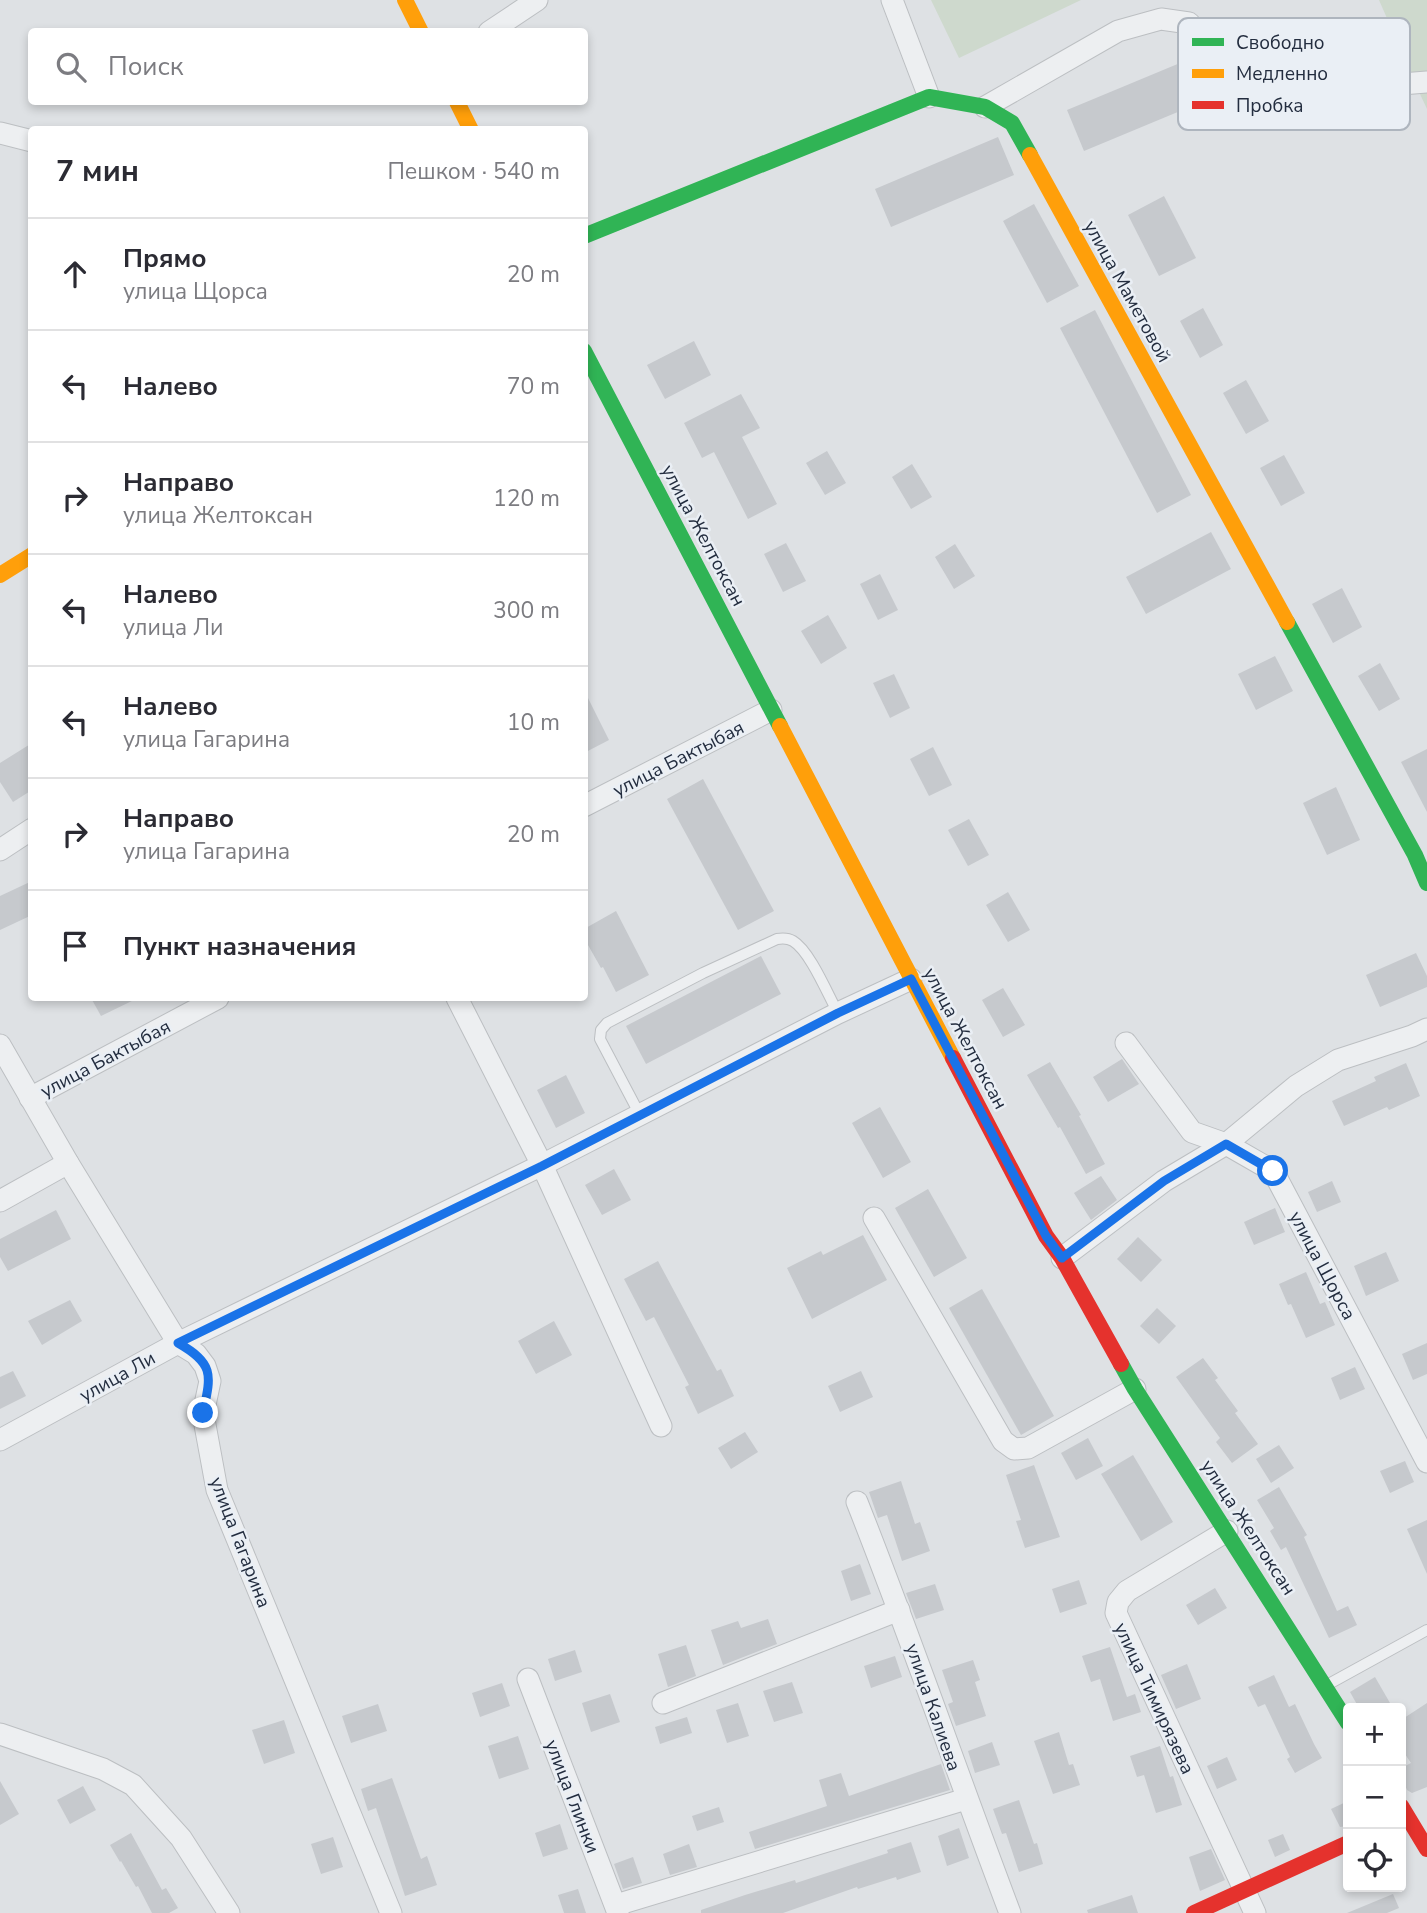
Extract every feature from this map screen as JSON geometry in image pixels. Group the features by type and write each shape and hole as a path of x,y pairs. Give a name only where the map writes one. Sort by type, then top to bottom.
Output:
{"street":[{"path":"405,0 419,28"},
{"path":"495,28 537,0"},
{"path":"588,234 929,97 892,0"},
{"path":"985,107 1118,31 1161,19 1178,21"},
{"name":"улица Маметовой","path":"929,97 985,107 1012,123 1408,843 1427,883"},
{"path":"458,105 469,126"},
{"path":"0,133 28,140"},
{"name":"улица Желтоксан","path":"588,359 1046,1236 1062,1258 1135,1389 1343,1715"},
{"path":"1,572 28,557"},
{"name":"улица Бактыбая","path":"588,804 771,710"},
{"path":"0,849 28,832"},
{"name":"улица Ли","path":"0,1440 178,1343 542,1166 838,1013 911,979"},
{"name":"улица Бактыбая","path":"30,1098 212,1001"},
{"path":"459,1001 542,1166 661,1426"},
{"path":"1062,1258 1164,1181 1226,1144 1296,1086 1338,1060 1427,1029"},
{"name":"улица Щорса","path":"1126,1043 1192,1132 1226,1144 1273,1171 1427,1462"},
{"name":"улица Гагарина","path":"0,1045 68,1163 178,1343 196,1354 205,1366 209,1381 203,1413 217,1490 391,1913"},
{"path":"0,1201 68,1163"},
{"path":"874,1217 1003,1441 1014,1449 1028,1448 1135,1389"},
{"name":"улица Калиева","path":"857,1502 900,1609 966,1798 1010,1913"},
{"name":"улица Тимирязева","path":"1227,1531 1127,1591 1118,1602 1116,1613 1255,1913"},
{"path":"663,1703 900,1609"},
{"name":"улица Глинки","path":"527,1679 617,1909"},
{"path":"0,1734 103,1769 133,1785 181,1839 229,1913"},
{"path":"617,1909 966,1798"},
{"path":"1406,1818 1427,1849"},
{"path":"1194,1913 1343,1845"}],"lane":[{"path":"640,1115 600,1039 601,1030 607,1023 703,973 777,939 786,938 804,950 838,1013"},
{"path":"1325,1686 1427,1630"}],"shaded area":[{"path":"931,0 1081,0 959,58"},
{"path":"1379,0 1427,0 1427,109 1410,71 1410,18 1387,18"}],"building":[{"path":"1178,64 1178,112 1084,151 1067,110"},
{"path":"998,137 1014,175 891,227 875,189"},
{"path":"1164,196 1196,258 1159,276 1128,215"},
{"path":"1034,204 1079,286 1047,303 1003,221"},
{"path":"1203,308 1223,345 1200,358 1180,321"},
{"path":"1095,310 1191,495 1157,513 1060,328"},
{"path":"694,341 711,375 665,399 647,365"},
{"path":"1246,380 1269,421 1246,434 1223,393"},
{"path":"741,394 760,428 742,437 777,504 748,519 714,452 702,458 684,423"},
{"path":"827,451 846,483 825,495 806,463"},
{"path":"1284,455 1305,493 1281,506 1260,468"},
{"path":"912,464 932,497 911,509 892,477"},
{"path":"1211,532 1231,569 1146,614 1126,577"},
{"path":"786,543 806,581 783,592 764,554"},
{"path":"955,544 975,576 954,589 935,557"},
{"path":"880,574 898,610 878,620 860,584"},
{"path":"1342,588 1362,627 1333,643 1312,604"},
{"path":"828,615 847,648 821,664 801,631"},
{"path":"1275,656 1293,691 1256,710 1238,674"},
{"path":"1380,663 1400,699 1379,711 1358,676"},
{"path":"894,674 910,708 890,718 873,683"},
{"path":"588,698 609,740 588,751"},
{"path":"28,746 28,793 13,802 0,782 0,763"},
{"path":"933,747 952,785 929,796 910,759"},
{"path":"1427,749 1427,812 1401,762"},
{"path":"703,779 774,911 738,930 667,799"},
{"path":"1336,787 1360,840 1327,855 1303,803"},
{"path":"969,819 989,855 968,866 948,830"},
{"path":"28,883 28,917 0,930 0,896"},
{"path":"1008,892 1030,930 1008,942 986,905"},
{"path":"616,911 649,975 616,992 588,945 588,927"},
{"path":"1416,953 1427,976 1427,987 1380,1007 1366,975"},
{"path":"761,956 781,994 646,1064 626,1026"},
{"path":"1003,988 1025,1025 1003,1037 982,1000"},
{"path":"93,1001 132,1001 101,1016"},
{"path":"1122,1059 1139,1084 1108,1102 1093,1077"},
{"path":"1050,1062 1081,1115 1079,1116 1105,1164 1086,1174 1027,1075"},
{"path":"1406,1063 1420,1096 1344,1126 1332,1101 1376,1081 1374,1077"},
{"path":"566,1075 585,1113 556,1128 537,1090"},
{"path":"880,1107 911,1162 883,1178 852,1123"},
{"path":"614,1169 631,1200 602,1215 585,1185"},
{"path":"1101,1176 1117,1200 1091,1220 1074,1193"},
{"path":"1332,1181 1341,1202 1317,1212 1308,1192"},
{"path":"928,1189 967,1258 934,1277 895,1208"},
{"path":"1275,1208 1285,1232 1254,1245 1244,1222"},
{"path":"56,1210 71,1239 8,1271 0,1257 0,1239"},
{"path":"863,1235 887,1280 812,1319 787,1268 821,1251 823,1255"},
{"path":"1138,1237 1162,1260 1141,1282 1117,1259"},
{"path":"1386,1252 1399,1281 1366,1296 1354,1266"},
{"path":"658,1261 717,1371 721,1369 734,1396 698,1414 685,1387 689,1385 654,1317 646,1321 624,1279"},
{"path":"1306,1272 1320,1304 1325,1302 1335,1325 1306,1338 1279,1284"},
{"path":"982,1289 1054,1416 1021,1435 949,1308"},
{"path":"70,1300 82,1321 42,1345 28,1321"},
{"path":"1157,1308 1176,1326 1159,1344 1140,1326"},
{"path":"554,1321 572,1355 536,1374 518,1341"},
{"path":"1427,1343 1427,1374 1413,1380 1402,1354"},
{"path":"1203,1358 1218,1378 1215,1380 1238,1411 1235,1413 1258,1444 1232,1463 1216,1442 1220,1438 1176,1377"},
{"path":"1355,1367 1365,1389 1340,1400 1331,1378"},
{"path":"13,1371 26,1396 0,1409 0,1377"},
{"path":"861,1371 873,1397 840,1412 828,1386"},
{"path":"745,1432 758,1452 731,1469 718,1448"},
{"path":"1088,1438 1103,1466 1076,1480 1061,1453"},
{"path":"1279,1445 1294,1468 1271,1483 1256,1459"},
{"path":"1133,1455 1173,1522 1141,1541 1101,1474"},
{"path":"1405,1461 1414,1482 1390,1493 1380,1471"},
{"path":"1034,1465 1060,1537 1025,1548 1016,1521 1021,1520 1006,1475"},
{"path":"901,1481 915,1524 920,1522 930,1551 902,1561 887,1515 878,1518 869,1492"},
{"path":"1279,1487 1307,1535 1304,1537 1337,1611 1348,1606 1357,1625 1329,1638 1286,1547 1281,1550 1270,1531 1274,1528 1257,1500"},
{"path":"1427,1520 1427,1574 1407,1529"},
{"path":"860,1564 871,1594 851,1601 841,1571"},
{"path":"1079,1580 1087,1604 1060,1613 1052,1589"},
{"path":"935,1584 944,1610 916,1619 906,1593"},
{"path":"1215,1588 1227,1608 1198,1625 1186,1605"},
{"path":"768,1619 777,1644 723,1665 711,1630 738,1621 741,1628"},
{"path":"686,1645 696,1676 668,1687 658,1654"},
{"path":"1110,1647 1127,1697 1135,1694 1141,1712 1113,1721 1100,1679 1091,1682 1082,1656"},
{"path":"575,1650 582,1672 555,1681 548,1659"},
{"path":"895,1656 902,1677 871,1688 864,1666"},
{"path":"973,1660 980,1680 975,1682 986,1716 956,1726 948,1704 953,1702 942,1670"},
{"path":"1187,1664 1201,1699 1176,1709 1161,1675"},
{"path":"1274,1675 1289,1707 1295,1704 1322,1758 1295,1773 1265,1704 1258,1707 1248,1687"},
{"path":"1375,1677 1390,1703 1356,1703 1350,1692"},
{"path":"792,1682 803,1713 774,1722 763,1691"},
{"path":"502,1683 510,1706 480,1717 472,1693"},
{"path":"610,1694 620,1722 591,1732 582,1703"},
{"path":"738,1703 749,1736 727,1743 716,1710"},
{"path":"1427,1703 1427,1787 1412,1793 1406,1788 1406,1766 1411,1763 1406,1756 1406,1717"},
{"path":"378,1704 387,1731 351,1743 342,1716"},
{"path":"687,1717 692,1733 660,1744 655,1727"},
{"path":"284,1720 295,1753 264,1764 252,1730"},
{"path":"1059,1732 1069,1765 1073,1764 1080,1785 1053,1794 1034,1741"},
{"path":"518,1736 529,1769 499,1779 488,1746"},
{"path":"992,1742 1000,1765 975,1773 968,1751"},
{"path":"1160,1746 1182,1805 1156,1813 1144,1775 1137,1777 1130,1756"},
{"path":"1227,1757 1237,1780 1217,1789 1207,1766"},
{"path":"941,1764 950,1790 755,1849 749,1832 827,1806 819,1780 841,1773 849,1796"},
{"path":"392,1778 421,1859 427,1856 437,1885 405,1896 376,1808 368,1811 361,1789"},
{"path":"0,1781 19,1814 0,1825"},
{"path":"83,1786 96,1810 70,1824 57,1800"},
{"path":"1019,1800 1043,1864 1019,1872 1006,1833 1002,1834 993,1809"},
{"path":"1343,1803 1343,1827 1340,1827 1331,1809"},
{"path":"719,1807 724,1822 697,1831 692,1816"},
{"path":"560,1824 568,1849 543,1857 535,1833"},
{"path":"959,1828 969,1858 947,1866 938,1836"},
{"path":"131,1833 162,1890 166,1888 178,1908 169,1913 152,1913 138,1886 136,1887 110,1845"},
{"path":"1283,1834 1290,1850 1275,1857 1268,1840"},
{"path":"333,1837 343,1867 321,1874 311,1844"},
{"path":"911,1842 921,1872 897,1880 896,1877 858,1889 857,1887 783,1913 701,1913 701,1910 745,1895 795,1880 796,1883 888,1853 887,1850"},
{"path":"689,1844 697,1867 670,1875 663,1854"},
{"path":"1211,1849 1225,1880 1200,1891 1189,1857"},
{"path":"633,1857 642,1883 623,1889 614,1864"},
{"path":"578,1889 586,1913 564,1913 558,1895"},
{"path":"1393,1894 1399,1908 1387,1913 1347,1913"},
{"path":"1132,1895 1138,1913 1088,1913 1087,1910"}],"traffic: fast":[{"path":"588,234 929,97 985,107 1012,123 1030,155"},
{"path":"588,359 780,726"},
{"path":"1287,622 1415,855 1427,883"},
{"path":"1121,1364 1343,1715"}],"traffic: slow":[{"path":"405,0 419,28"},
{"path":"458,105 469,126"},
{"path":"1030,155 1287,622"},
{"path":"0,575 28,558"},
{"path":"780,726 953,1058"}],"traffic: jam":[{"path":"953,1058 1046,1236 1062,1258 1121,1364"},
{"path":"1406,1814 1427,1849"},
{"path":"1194,1913 1343,1845"}],"route":[{"path":"203,1413 209,1381 205,1366 196,1354 178,1343 542,1166 838,1013 911,979 1046,1236 1062,1258 1164,1181 1226,1144 1273,1171"}]}
